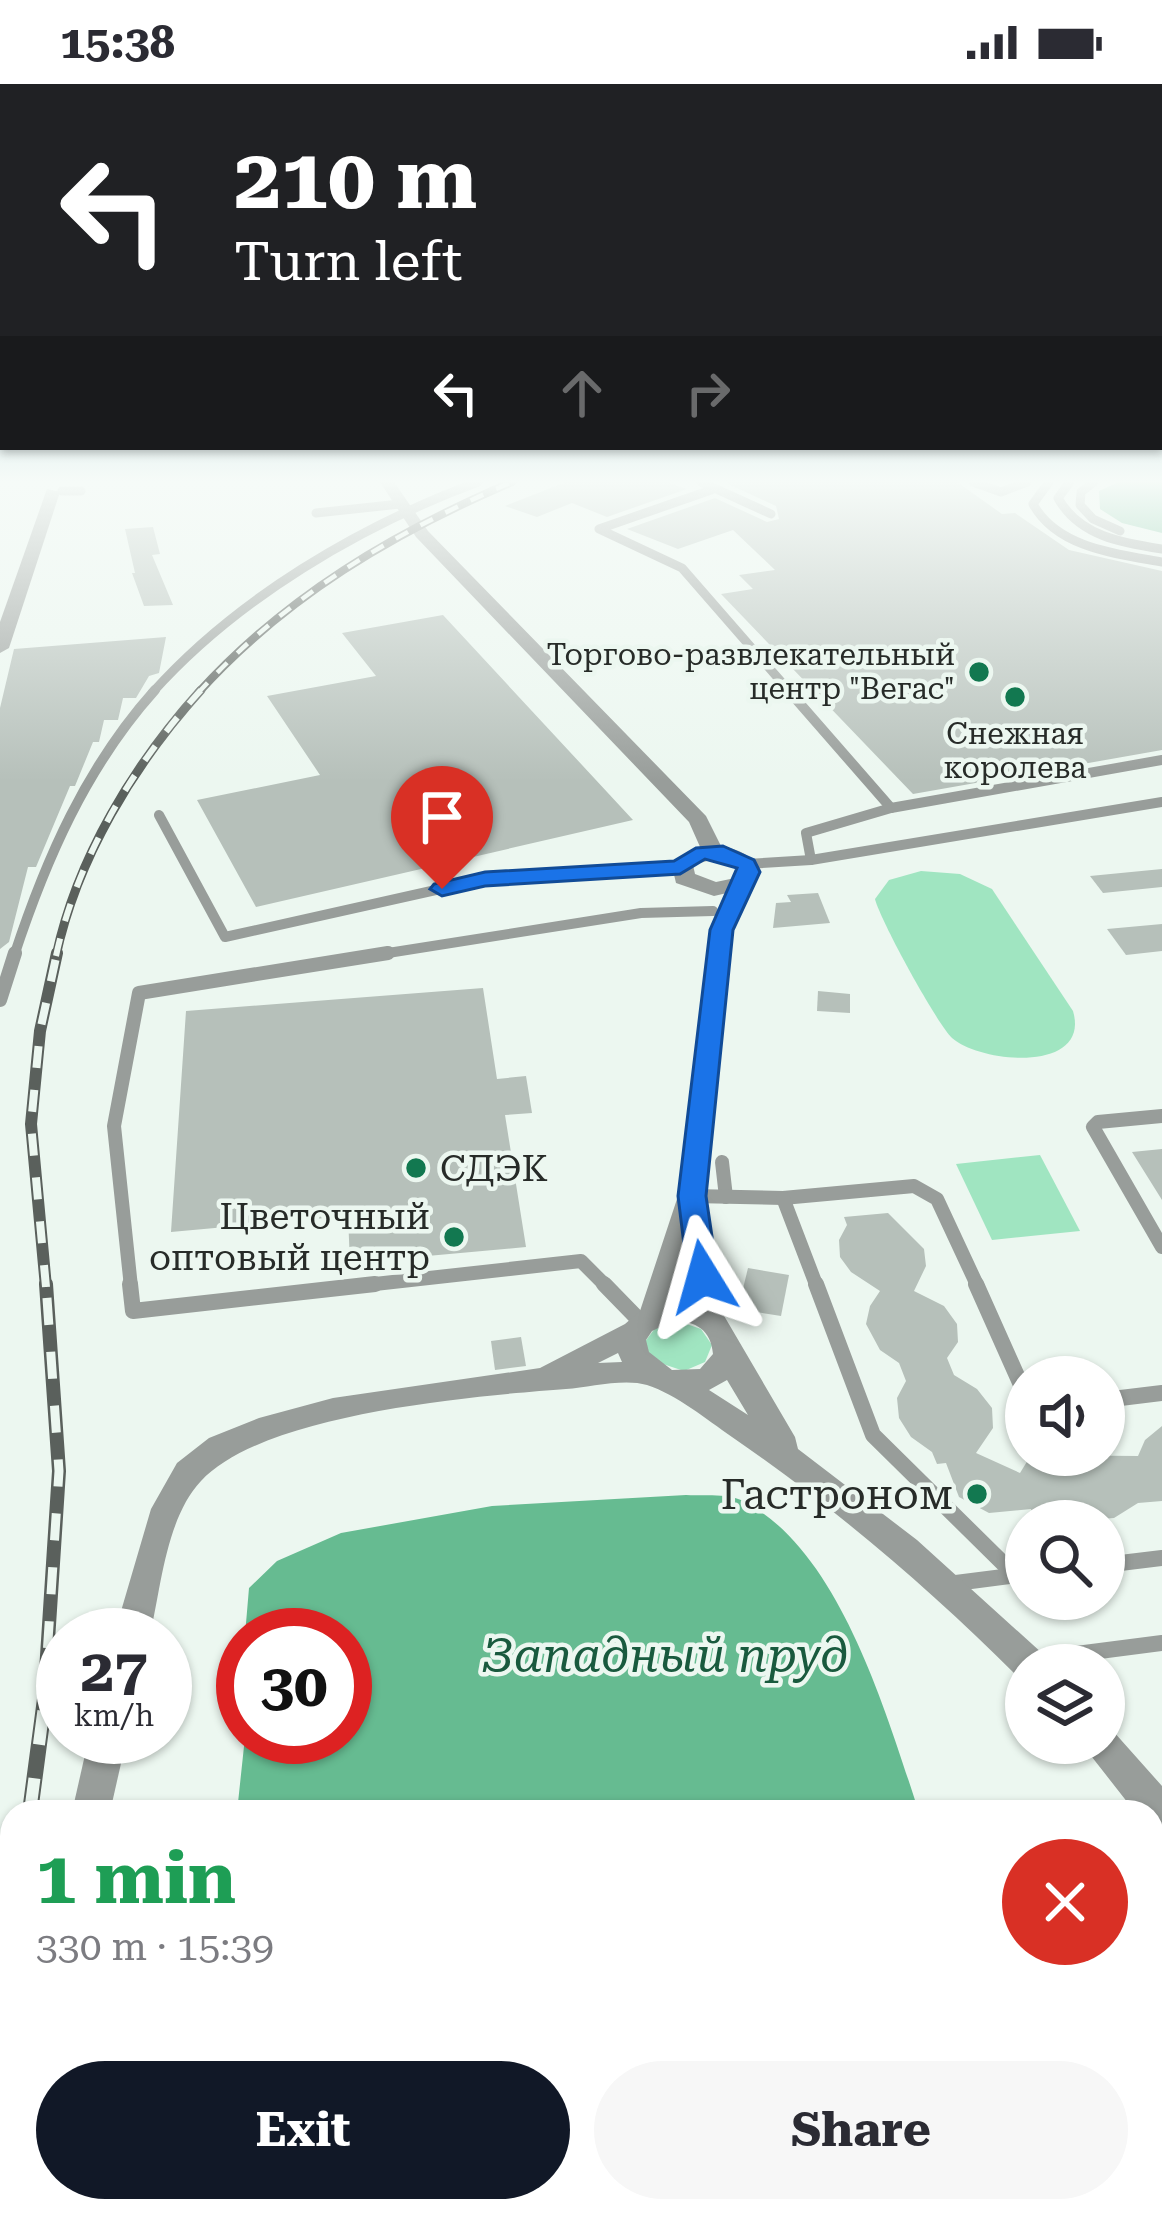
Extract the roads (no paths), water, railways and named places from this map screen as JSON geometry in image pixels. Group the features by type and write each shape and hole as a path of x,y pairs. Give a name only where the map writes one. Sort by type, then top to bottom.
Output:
{"street":[{"path":"0,648 23,582"},
{"path":"472,582 699,820 713,852 745,874"},
{"path":"713,852 687,858 686,875 717,921"},
{"path":"686,875 714,889 745,874"},
{"path":"745,874 717,921 692,1196 709,1317 728,1339 729,1357 793,1459"},
{"path":"692,1196 631,1355 793,1459 945,1584 1008,1644"},
{"path":"545,1376 642,1323 679,1310 709,1317"},
{"path":"139,1608 161,1525 190,1469 235,1438 290,1420 545,1376 713,1376 729,1357"},
{"path":"95,1800 102,1764"},
{"path":"1118,1764 1149,1800"}],"lane":[{"path":"0,1000 34,897 69,816 119,730 180,662 286,582"},
{"path":"694,582 891,808"},
{"path":"811,860 806,833 891,808 1162,760"},
{"path":"745,874 1162,802"},
{"path":"159,815 225,938 485,879 686,875"},
{"path":"642,1323 581,1261 133,1311 114,1126 139,993 641,913 717,921"},
{"path":"1162,1116 1098,1121 1093,1127 1162,1247"},
{"path":"722,1162 727,1197"},
{"path":"692,1196 783,1198 914,1186 938,1199 1008,1356"},
{"path":"783,1198 874,1436 1005,1560"},
{"path":"1125,1398 1162,1394"},
{"path":"1125,1562 1162,1558"},
{"path":"945,1584 1005,1577"},
{"path":"1125,1648 1162,1642"}],"water":[{"name":"Западный пруд","path":"686,1495 741,1500 776,1523 806,1555 832,1594 874,1683 915,1800 238,1800 242,1764 372,1764 372,1608 247,1608 249,1588 277,1561 341,1533 492,1506"}],"railway":[{"path":"198,693 267,626 326,582"},
{"path":"56,956 78,884 111,814 153,749 201,690"},
{"path":"46,1287 31,1124 40,1031 57,953"},
{"path":"46,1284 59,1471 50,1608"},
{"path":"32,1800 36,1764"}],"place":[{"name":"Торгово-развлекательный центр \"Вегас\"","path":"979,672"},
{"name":"Снежная королева","path":"1015,697"},
{"name":"СДЭК","path":"416,1168"},
{"name":"Цветочный оптовый центр","path":"454,1237"},
{"name":"Гастроном","path":"977,1494"}]}
